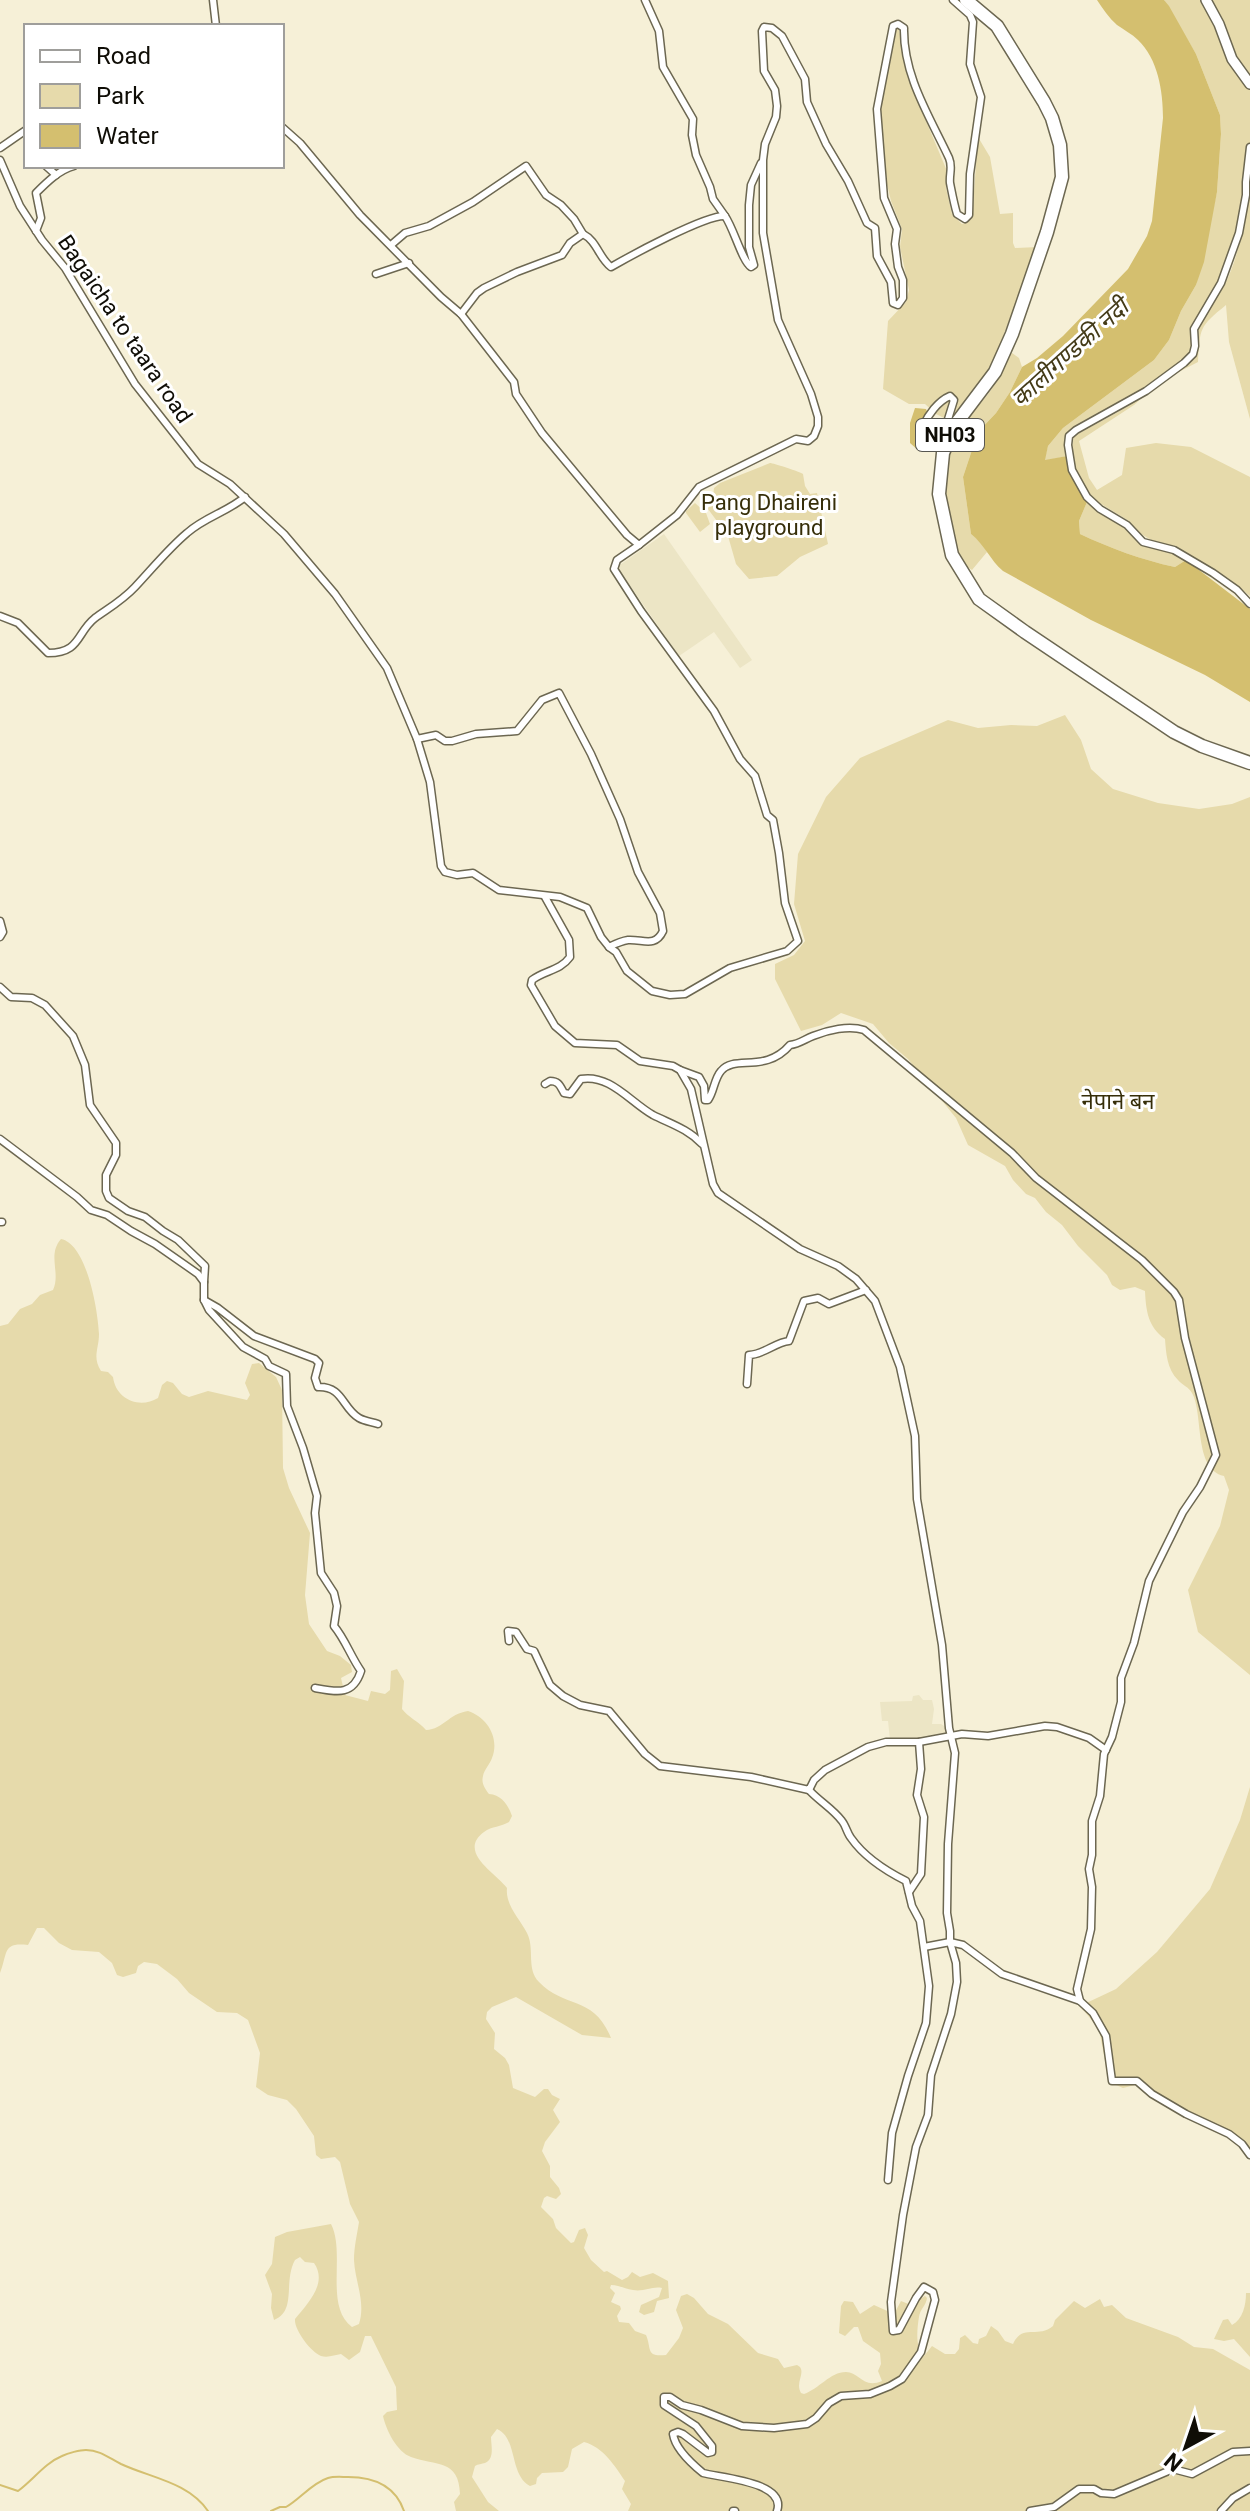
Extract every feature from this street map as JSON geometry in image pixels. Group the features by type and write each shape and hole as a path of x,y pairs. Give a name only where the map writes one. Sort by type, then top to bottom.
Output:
{"highway":[{"name":"NH03","path":"966,0 997,26 1044,102 1060,145 1062,177 1012,334 995,372 955,425 943,453 939,494 952,555 979,599 1174,732 1250,763"}],"street":[{"path":"213,0 216,24"},
{"path":"645,0 659,31 663,67 693,119 696,155 713,199 736,236 746,264 751,267 754,265 749,247 751,185 763,160"},
{"path":"953,0 970,15 973,22 970,64 981,97 972,148 969,215 965,219 957,214 949,159 935,134 911,75 904,28 898,24 891,31 884,67 877,109 879,155 884,198 897,229 895,244 904,286 903,298 898,305 893,303 891,282 877,256 875,228 867,223 848,181 826,144 807,102 805,79 782,36 777,30 764,27 764,71 775,90 777,106 763,160 763,233 775,308 787,345 811,394 818,426 808,441 796,439 699,487 677,515 617,560 614,569 714,711 740,759 755,776 767,815 773,820 785,903 798,941 787,951 730,968 685,994 670,995 652,991 627,971 616,952 601,937 587,908 560,897 545,897 569,940 570,957 558,969 540,974 531,985 555,1026 575,1043 617,1045 640,1061 673,1066 699,1077 704,1086 705,1100 708,1100 721,1071 729,1066 772,1059 780,1056 790,1045 823,1032 855,1027 864,1030 1012,1153 1036,1178 1131,1251 1163,1279 1179,1300 1185,1338 1216,1455 1149,1581 1134,1643 1121,1678 1121,1702 1106,1750 1100,1796 1092,1821 1089,1869 1091,1929 1077,1989 1080,2001"},
{"path":"1206,0 1232,59 1250,84"},
{"path":"284,129 300,143 360,215 461,314 514,382 516,394 549,442 627,535 639,545"},
{"path":"0,148 24,132"},
{"path":"18,136 24,143"},
{"path":"1250,147 1239,233 1221,283 1194,329 1193,354 1146,391 1076,430 1069,436 1068,445 1075,476 1087,497 1100,509 1127,525 1143,542 1174,550 1213,573 1250,604"},
{"name":"Bagaicha to taara road","path":"0,160 20,206 65,268 135,384 198,464 230,484 284,534 346,608 387,668 417,739 430,782 443,870 450,875 473,873 499,890 545,897"},
{"path":"391,245 405,233 429,226 473,202 526,166 546,195 574,219 611,267 699,223 725,216"},
{"path":"48,168 56,175"},
{"path":"36,231 41,218 36,193 59,171 68,168"},
{"path":"461,314 484,288 562,255 570,243 583,234"},
{"path":"376,274 409,263"},
{"path":"923,426 944,399 950,396 954,400 945,429 943,453"},
{"path":"0,616 18,623 48,653 68,649 93,620 133,590 188,532 215,514 231,509 245,497"},
{"path":"417,739 436,735 445,741 452,741 476,734 517,731 542,700 559,693 591,754 620,819 638,872 660,913 663,931 655,941 630,940 609,947"},
{"path":"0,921 3,927 0,937"},
{"path":"0,987 11,997 32,998 45,1005 73,1036 85,1065 90,1105 116,1143 116,1155 106,1175 106,1191 117,1204 145,1217 187,1246 205,1266 204,1300 209,1310 243,1347 286,1374 287,1406 317,1496 315,1513 321,1573 334,1593 337,1606 334,1626 361,1671 356,1684 347,1690 337,1692 315,1688"},
{"path":"680,1070 691,1089 703,1146 718,1193 800,1249 838,1266 856,1279 875,1301 889,1334 900,1367 915,1436 917,1499 942,1645 955,1772 948,1844 947,1913 957,1982 951,2014 931,2075 928,2115 916,2147 891,2302 892,2327 897,2332 924,2287 933,2292 935,2300 921,2352 902,2379 875,2393 841,2396 807,2424 774,2428 742,2426 664,2397 664,2405 696,2426 712,2446 708,2453 683,2434 673,2434 675,2442 697,2468 703,2473 767,2490 777,2497 777,2511"},
{"path":"545,1084 556,1081 564,1093 570,1094 581,1079 601,1081 621,1091 650,1113 688,1131 703,1146"},
{"path":"0,1139 91,1210 107,1215 155,1244 198,1274 204,1282"},
{"path":"747,1384 749,1355 755,1355 781,1341 789,1341 804,1301 818,1298 829,1304 866,1290"},
{"path":"204,1300 254,1336 315,1359 319,1363 315,1378 318,1387 333,1389 356,1417 378,1424"},
{"path":"509,1641 508,1631 516,1632 527,1649 534,1651 550,1685 580,1705 609,1711 645,1754 660,1766 751,1777 809,1790 842,1822 866,1856 906,1881 920,1921 929,1986 926,2023 892,2133 888,2180"},
{"path":"809,1790 825,1770 868,1747 886,1742 919,1742 952,1735 988,1736 1035,1727 1057,1727 1089,1738 1106,1750"},
{"path":"909,1892 921,1874 924,1817 917,1795 921,1769 919,1742"},
{"path":"924,1947 950,1942 963,1945 1002,1974 1080,2001 1093,2013 1106,2036 1112,2081 1137,2081 1152,2094 1186,2114 1229,2134 1250,2155"},
{"path":"1030,2511 1054,2507 1079,2489 1114,2494 1173,2469 1192,2474 1233,2452 1250,2451"},
{"path":"1221,2511 1233,2498 1250,2488"}],"shaded area":[{"path":"664,534 752,660 740,668 714,632 679,656 617,567"},
{"path":"919,1695 923,1700 932,1700 932,1724 947,1728 945,1735 890,1740 888,1721 882,1721 880,1702 912,1701 913,1696"}],"green space":[{"path":"1164,0 1250,0 1250,164 1244,163 1243,194 1234,238 1220,279 1192,325 1192,350 1184,361 1069,434 1067,456 1044,461 1048,446 1063,428 1154,360 1169,340 1196,285 1217,192 1220,115 1196,54"},
{"path":"896,29 899,29 908,78 947,171 946,188 952,214 962,224 972,219 978,137 990,157 1000,214 1013,213 1015,248 1038,247 984,379 950,421 925,404 909,404 883,389 888,321 906,302 909,290 900,247 902,229 887,184 880,112"},
{"path":"1250,174 1250,419 1229,342 1226,305 1203,329 1198,362 1159,382 1134,405 1079,441 1089,478 1097,490 1122,475 1126,448 1156,443 1191,447 1250,477 1250,596 1228,578 1176,546 1156,543 1138,532 1129,521 1093,499 1075,468 1072,446 1074,436 1118,412 1194,355 1196,330 1224,286 1235,259"},
{"path":"1012,353 1019,358 1022,367 996,413 978,432 963,477 971,534 987,552 972,570 958,561 945,497 945,464 955,433 991,390"},
{"name":"Pang Dhaireni playground","path":"770,463 803,474 810,494 817,493 828,544 800,557 777,576 749,579 736,564 728,536 708,509 714,488 720,483"},
{"path":"1087,502 1126,527 1140,542 1175,553 1186,560 1175,567 1126,553 1080,534 1079,521"},
{"path":"695,503 706,513 710,524 700,532 686,513"},
{"name":"नेपाने बन","path":"1065,715 1081,740 1091,769 1113,789 1158,803 1199,809 1232,804 1250,797 1250,1675 1198,1632 1188,1590 1220,1526 1229,1490 1224,1476 1214,1471 1203,1452 1196,1402 1191,1391 1171,1371 1165,1339 1149,1318 1145,1291 1135,1287 1120,1290 1112,1285 1107,1275 1062,1225 1013,1180 1005,1166 968,1145 956,1118 908,1059 873,1024 841,1013 822,1025 801,1031 775,979 775,964 794,955 805,941 794,904 798,854 826,797 860,758 948,720 978,728 1037,726"},
{"path":"61,1239 78,1253 89,1280 98,1324 98,1366 113,1377 124,1397 137,1402 151,1401 158,1398 162,1385 167,1381 189,1397 208,1391 247,1400 250,1395 245,1383 252,1364 259,1363 276,1377 282,1390 283,1468 310,1533 305,1595 309,1624 327,1651 351,1665 352,1672 341,1678 345,1695 368,1701 371,1691 385,1694 390,1690 391,1671 397,1669 404,1681 402,1709 426,1730 468,1711 481,1718 490,1729 494,1750 483,1783 489,1794 504,1801 512,1816 509,1822 484,1832 477,1840 477,1855 507,1888 511,1906 529,1939 535,1977 549,1990 596,2015 611,2038 582,2035 516,1997 492,2007 486,2019 495,2033 494,2049 509,2065 513,2088 535,2097 548,2089 560,2099 553,2110 560,2122 542,2151 550,2166 550,2177 561,2194 556,2199 547,2196 541,2207 571,2243 579,2230 585,2228 588,2235 584,2248 604,2272 622,2280 632,2272 640,2277 653,2273 668,2281 669,2298 657,2301 654,2312 644,2315 639,2312 641,2305 659,2297 662,2288 637,2290 611,2285 615,2293 611,2302 621,2309 617,2316 619,2322 629,2323 635,2331 646,2335 652,2353 666,2355 683,2328 676,2310 681,2296 687,2294 708,2314 728,2324 758,2353 778,2359 784,2368 800,2367 799,2389 804,2394 846,2372 870,2383 882,2381 878,2371 880,2353 863,2341 858,2327 845,2336 839,2333 844,2301 853,2302 860,2314 874,2305 894,2314 901,2301 911,2305 925,2296 917,2333 919,2349 924,2356 932,2346 945,2354 955,2354 960,2338 965,2335 978,2344 991,2326 1005,2341 1013,2344 1021,2334 1047,2330 1053,2326 1074,2301 1085,2308 1100,2299 1104,2307 1112,2305 1126,2318 1178,2337 1194,2347 1213,2349 1250,2370 1250,2511 628,2511 631,2504 622,2489 625,2481 608,2458 591,2444 584,2442 572,2449 568,2467 563,2472 542,2473 536,2484 530,2486 519,2474 508,2440 497,2429 491,2437 490,2458 475,2466 472,2477 488,2502 499,2511 456,2511 454,2502 460,2494 459,2483 451,2469 411,2457 397,2446 389,2434 383,2416 397,2410 396,2387 371,2336 365,2336 360,2352 349,2360 341,2354 321,2356 300,2334 295,2319 318,2285 318,2270 314,2263 305,2262 300,2257 295,2260 288,2303 281,2316 274,2320 272,2294 265,2275 272,2264 275,2237 331,2224 337,2249 339,2306 352,2327 359,2324 361,2300 354,2260 359,2222 350,2204 340,2162 335,2157 321,2159 316,2155 314,2136 287,2100 268,2095 256,2087 260,2053 248,2020 237,2013 217,2012 189,1993 157,1964 144,1962 138,1966 136,1973 123,1977 117,1975 112,1963 99,1952 72,1950 59,1943 44,1928 37,1928 28,1945 14,1945 7,1950 0,1973 0,1326 8,1324 20,1309 32,1304 40,1295 53,1290 55,1251"},
{"path":"1250,1787 1250,2158 1239,2144 1220,2130 1168,2106 1135,2085 1123,2088 1109,2082 1099,2029 1080,2006 1116,1989 1157,1952 1210,1889 1240,1820"},
{"path":"1246,2293 1250,2293 1250,2357 1234,2339 1214,2339 1223,2320 1228,2319 1232,2325 1239,2319"}],"water":[{"name":"कालीगण्डकी नदी","path":"1097,0 1164,0 1169,6 1196,54 1220,115 1217,192 1204,262 1169,340 1154,360 1063,428 1048,446 1045,460 1067,456 1071,476 1087,502 1079,521 1080,534 1126,553 1175,567 1186,560 1250,609 1250,702 1205,675 1091,620 1003,571 971,534 963,477 978,432 996,413 1022,367 1063,336 1128,269 1152,221 1163,118 1158,76 1145,48 1114,22"},
{"path":"915,408 926,409 932,424 919,451 910,443 910,423"}],"waterway":[{"path":"0,2485 18,2491 56,2459 91,2450 180,2487 208,2511"},
{"path":"271,2511 286,2507 311,2487 330,2477 358,2477 382,2484 395,2495 404,2511"}]}
